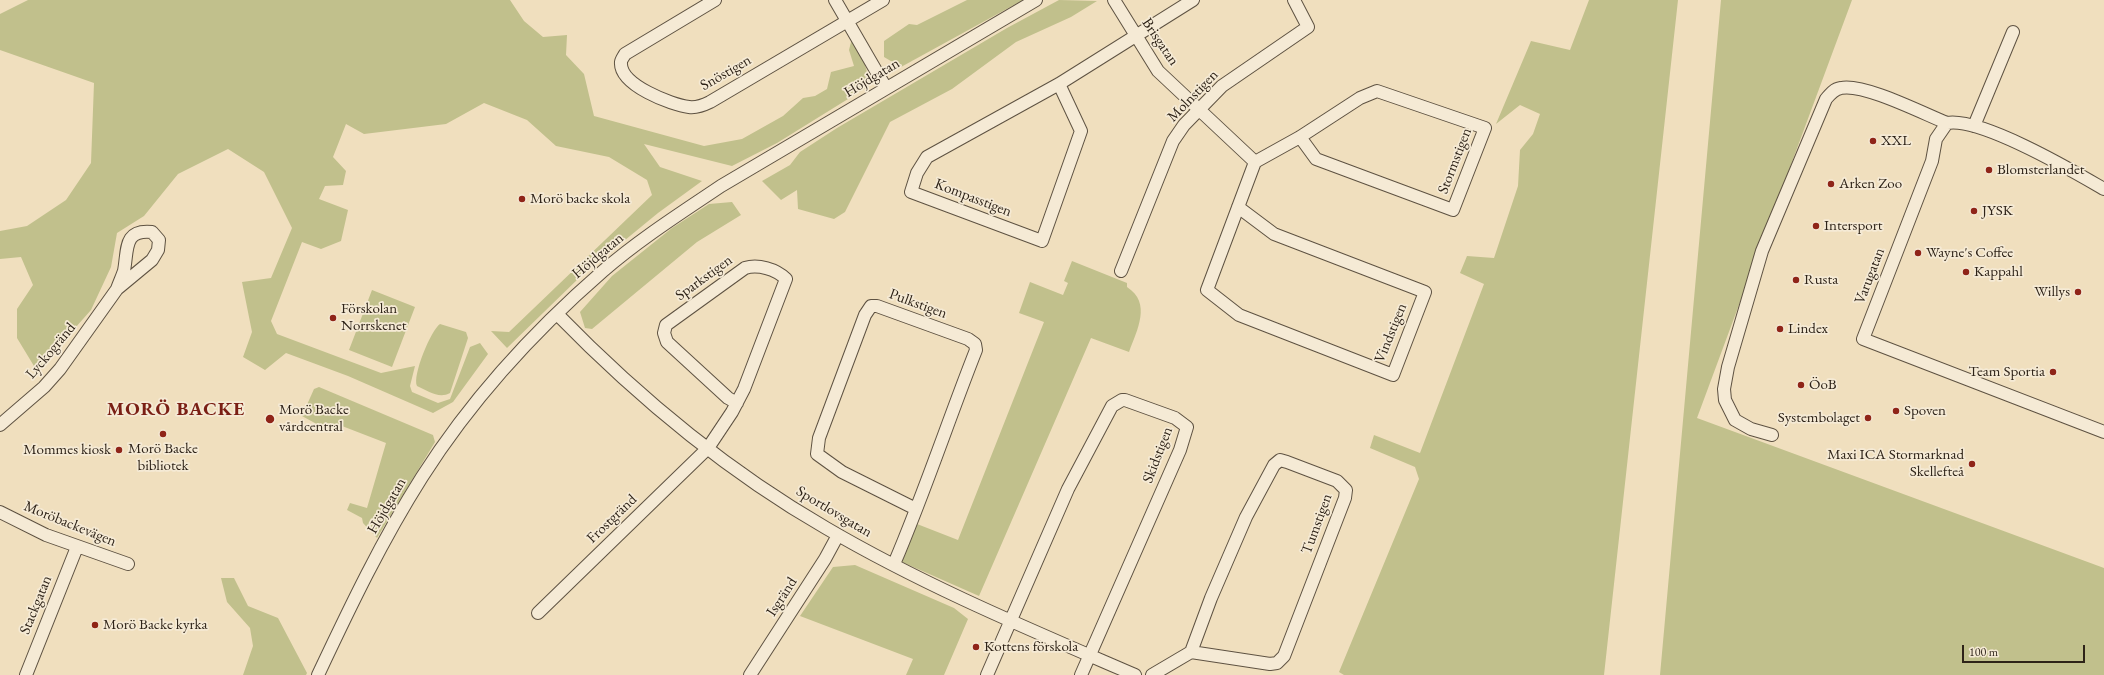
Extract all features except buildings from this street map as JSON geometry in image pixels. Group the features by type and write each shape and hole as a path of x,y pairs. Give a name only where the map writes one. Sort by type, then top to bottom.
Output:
{"street":[{"name":"Snöstigen","path":"715,0 625,54 621,62 623,70 629,81 652,94 673,102 689,107 698,107 710,102 883,0"},
{"path":"835,0 886,88"},
{"name":"Höjdgatan","path":"318,675 355,597 386,537 423,476 486,390 557,314 603,271 681,213 721,186 1036,0"},
{"name":"Brisgatan","path":"1114,0 1158,71 1255,162"},
{"path":"1136,35 1193,0"},
{"name":"Molnstigen","path":"1121,271 1173,141 1184,125 1222,86 1308,26 1294,0"},
{"path":"1974,126 2013,32"},
{"name":"Kompasstigen","path":"1059,84 1081,131 1042,241 911,192 917,173 927,157 1059,84 1136,35"},
{"path":"1772,436 1741,425 1735,420 1725,400 1724,389 1728,367 1762,251 1826,99 1832,92 1840,88 1860,89 1947,123 1962,123 1974,126 2050,159 2104,189"},
{"name":"Stormstigen","path":"1255,162 1300,137 1360,98 1377,91 1485,128 1453,210 1316,159 1300,137"},
{"name":"Varugatan","path":"1947,123 1936,139 1932,161 1863,339 2104,432"},
{"name":"Vindstigen","path":"1238,207 1274,234 1425,292 1393,375 1239,315 1207,290 1238,207 1255,162"},
{"name":"Lyckogränd","path":"0,425 44,387 60,369 117,289 124,271 125,254 131,237 140,231 152,232 159,240 158,250 152,260 117,289"},
{"name":"Sparkstigen","path":"708,448 737,402 786,279 780,273 754,265 745,268 666,325 664,332 667,342 728,398 737,402"},
{"name":"Pulkstigen","path":"894,564 916,509 976,350 975,344 968,339 877,306 871,306 865,315 819,438 817,454 842,472 916,509"},
{"name":"Sportlovsgatan","path":"557,314 630,386 756,484 838,535 962,599 1135,675"},
{"name":"Skidstigen","path":"1009,620 1068,489 1112,406 1122,400 1125,400 1175,418 1187,428 1184,438 1090,655"},
{"name":"Frostgränd","path":"538,612 708,448"},
{"name":"Tumstigen","path":"1280,460 1287,462 1337,481 1342,485 1346,490 1345,498 1284,656 1277,663 1270,664 1191,652 1211,598 1246,517 1274,465 1280,460"},
{"name":"Moröbackevägen","path":"0,512 46,535 128,564"},
{"name":"Isgränd","path":"750,675 825,559 838,535"},
{"name":"Stackgatan","path":"26,675 77,546"},
{"path":"986,675 1009,620"},
{"path":"1152,675 1191,652"},
{"path":"1081,675 1090,655"}],"shaded area":[{"path":"28,0 510,0 524,21 543,37 567,35 566,55 584,74 594,116 704,146 742,139 783,116 803,98 815,96 827,89 831,72 854,66 849,50 852,38 864,60 869,86 777,143 732,166 644,144 660,167 702,181 658,213 580,277 507,348 491,331 509,332 652,195 647,180 609,157 556,146 527,120 484,103 446,124 364,134 346,124 333,157 346,171 343,185 325,186 319,199 348,210 341,241 321,249 302,242 271,321 277,334 381,373 415,366 410,386 412,392 438,403 450,399 470,347 480,343 488,354 453,402 433,413 348,376 286,353 265,370 243,357 252,332 242,282 271,278 292,228 264,172 228,149 178,174 144,216 117,233 111,267 91,310 37,371 17,338 17,309 33,285 21,257 0,259 0,231 27,226 66,200 91,163 94,83 0,50 0,14"},
{"path":"967,0 1023,0 901,67 884,57 884,41 909,24 917,25"},
{"path":"1059,0 1097,1 1071,17 1016,42 952,89 890,122 845,212 834,219 798,209 797,190 781,200 762,181 790,165 800,152 837,128 1007,28"},
{"path":"1589,0 1678,0 1604,675 1344,675 1339,672 1419,479 1415,467 1370,448 1374,435 1420,453 1484,284 1460,273 1467,256 1494,258 1518,186 1520,150 1533,134 1540,114 1520,105 1496,124 1531,41 1570,50"},
{"path":"1721,0 1852,0 1697,418 2104,568 2104,675 1660,675"},
{"path":"732,202 741,215 697,242 592,329 585,328 580,312 612,276 672,228 709,204"},
{"path":"1072,261 1127,283 1127,287 1135,293 1139,301 1141,309 1138,326 1129,352 1091,338 979,596 902,562 917,524 958,540 1044,322 1019,313 1030,282 1063,295 1068,283 1064,281"},
{"path":"372,290 415,307 392,367 349,350"},
{"path":"440,324 466,332 468,338 450,393 446,395 434,394 417,386 416,381 417,373 427,344"},
{"path":"319,387 433,435 435,442 377,538 363,523 362,518 347,510 350,503 367,508 386,443 342,426 324,428 302,416 314,389"},
{"path":"855,565 954,608 968,619 944,675 906,675 913,659 800,616 833,567"},
{"path":"221,578 234,578 248,606 278,618 307,673 306,675 243,675 253,646 250,628 227,602"}],"place":[{"name":"XXL","path":"1873,141"},
{"name":"Blomsterlandet","path":"1989,170"},
{"name":"Arken Zoo","path":"1831,184"},
{"name":"Morö backe skola","path":"522,199"},
{"name":"JYSK","path":"1974,211"},
{"name":"Intersport","path":"1816,226"},
{"name":"Wayne's Coffee","path":"1918,253"},
{"name":"Kappahl","path":"1966,272"},
{"name":"Rusta","path":"1796,280"},
{"name":"Willys","path":"2078,292"},
{"name":"Förskolan Norrskenet","path":"333,318"},
{"name":"Lindex","path":"1780,329"},
{"name":"Team Sportia","path":"2053,372"},
{"name":"ÖoB","path":"1801,385"},
{"name":"Spoven","path":"1896,411"},
{"name":"Systembolaget","path":"1868,418"},
{"name":"Morö Backe vårdcentral","path":"270,419"},
{"name":"Morö Backe bibliotek","path":"163,434"},
{"name":"Mommes kiosk","path":"119,450"},
{"name":"Maxi ICA Stormarknad Skellefteå","path":"1972,464"},
{"name":"Morö Backe kyrka","path":"95,625"},
{"name":"Kottens förskola","path":"976,647"}],"district":[{"name":"MORÖ BACKE","path":"176,410"}]}
